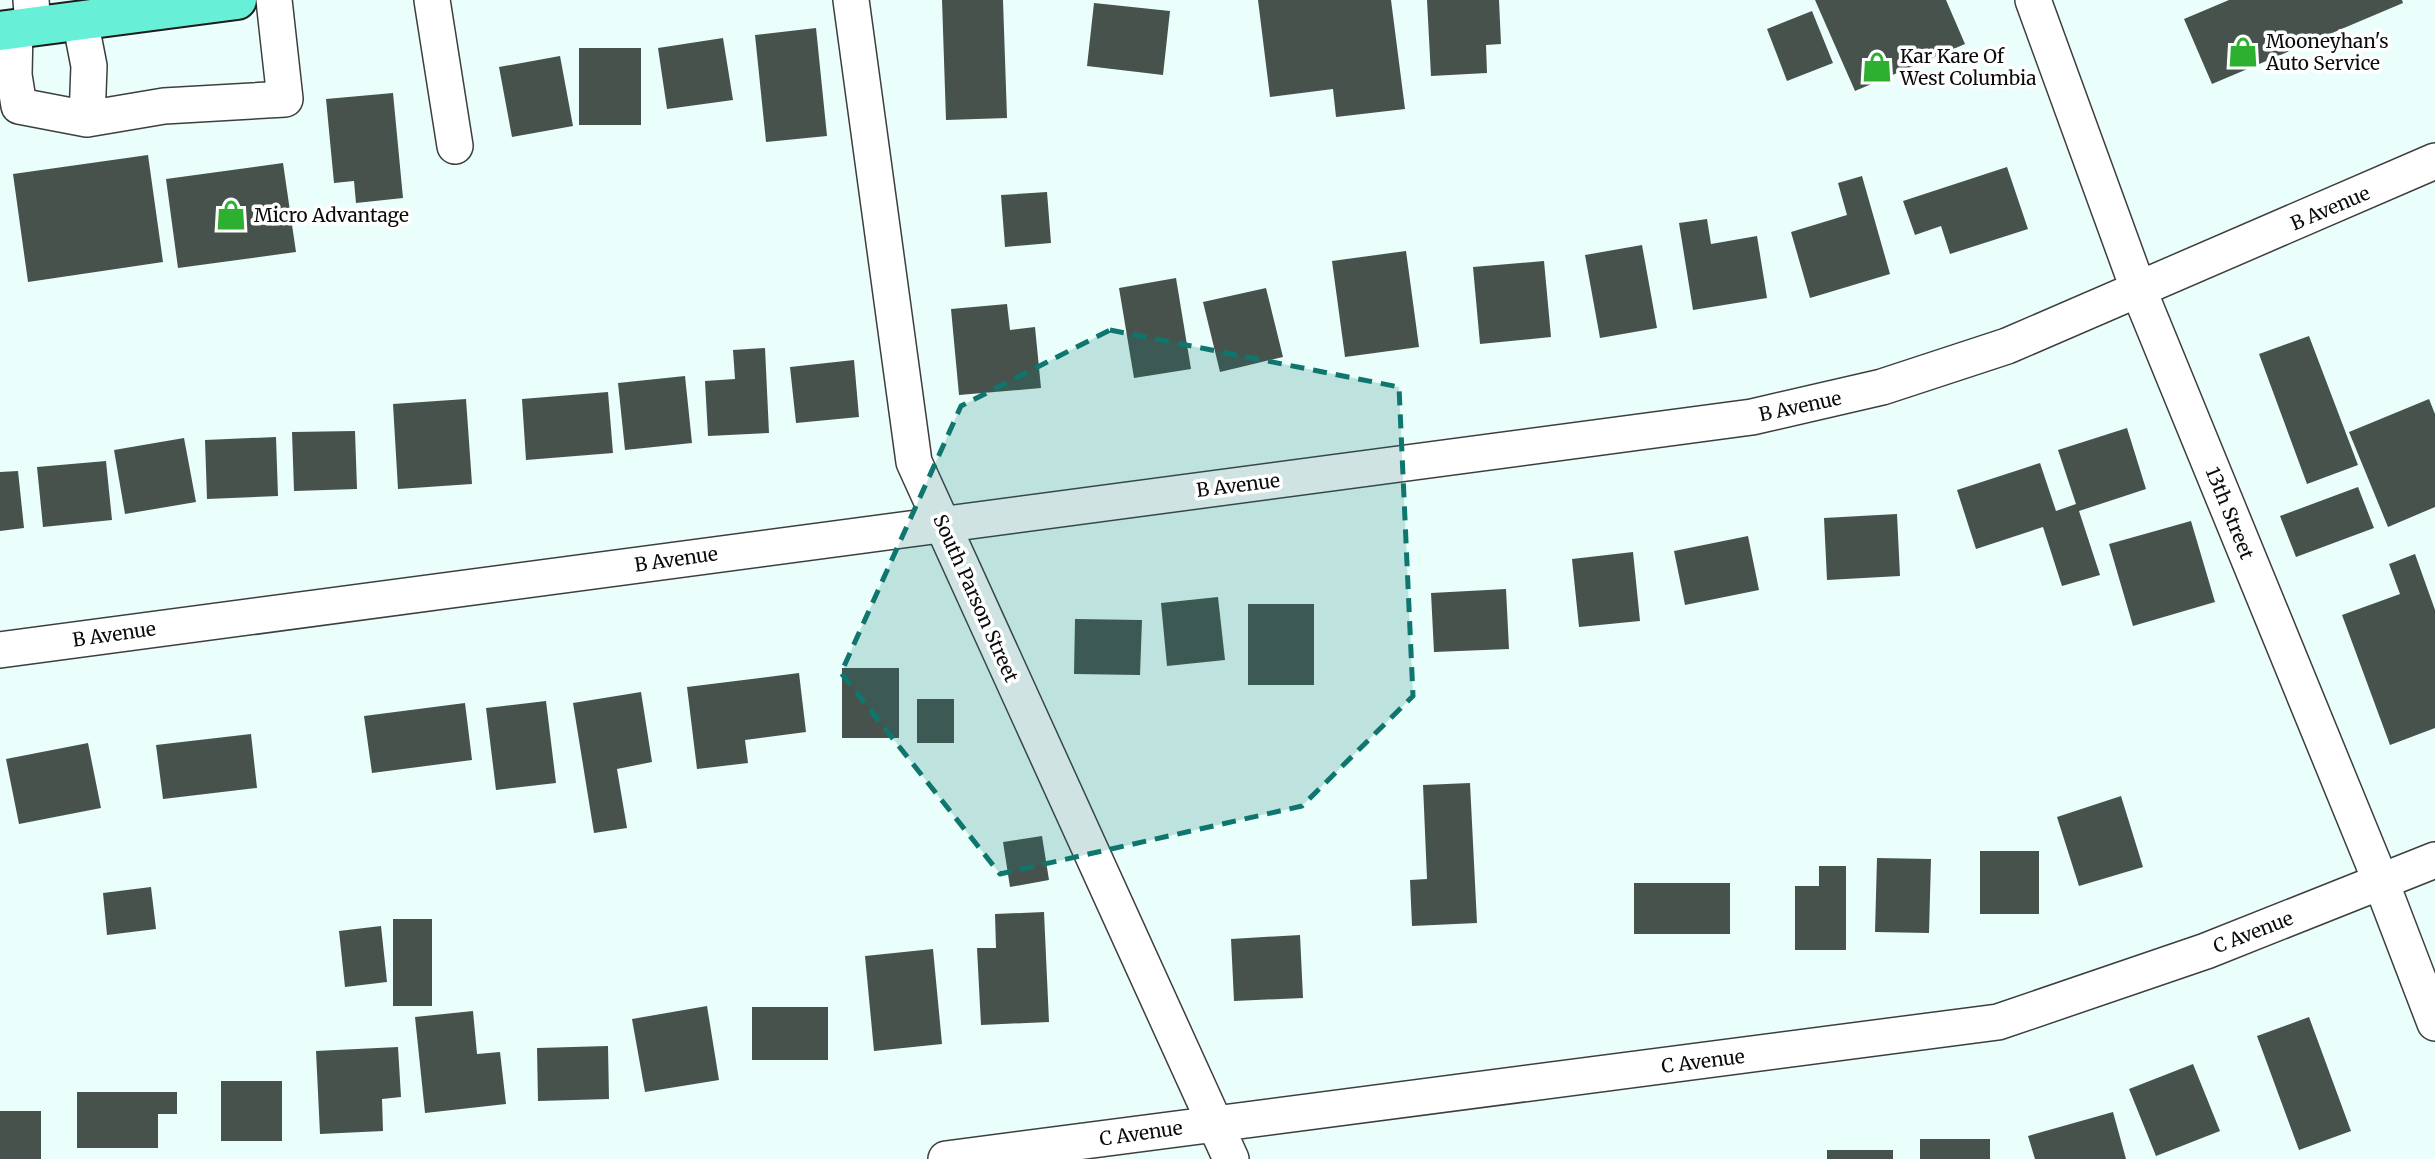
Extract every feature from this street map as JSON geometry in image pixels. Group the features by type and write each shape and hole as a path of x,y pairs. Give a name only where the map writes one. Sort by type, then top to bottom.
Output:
{"main road":[{"path":"19,22 237,0"}],"street":[{"path":"19,22 13,75 19,106 88,119 164,106 285,99 274,0"},
{"path":"432,0 455,146"},
{"name":"South Parson Street","path":"851,0 914,462 1231,1159"},
{"name":"13th Street","path":"2033,0 2139,291 2381,882 2435,1023"},
{"path":"88,119 92,13"},
{"name":"B Avenue","path":"0,650 1752,417 1894,383 2007,346 2435,161"},
{"name":"C Avenue","path":"947,1159 1998,1022 2206,951 2435,860"}],"highlighted area":[{"path":"1110,330 1399,387 1413,696 1302,806 1000,874 841,673 961,406"}],"building":[{"path":"942,0 1003,0 1007,118 946,120"},
{"path":"1258,0 1391,0 1405,109 1336,117 1333,89 1270,97"},
{"path":"1427,0 1499,0 1501,44 1486,45 1487,73 1431,76"},
{"name":"Kar Kare Of West Columbia","path":"1815,0 1946,0 1965,44 1855,91"},
{"name":"Mooneyhan's Auto Service","path":"2229,0 2402,0 2403,3 2212,84 2184,19"},
{"path":"1094,3 1170,11 1163,75 1087,66"},
{"path":"1812,11 1833,63 1787,81 1767,29"},
{"path":"816,28 827,136 766,142 755,35"},
{"path":"723,38 733,100 667,109 658,48"},
{"path":"579,48 641,48 641,125 579,125"},
{"path":"560,56 573,126 512,137 499,67"},
{"path":"393,93 403,198 356,203 354,181 334,183 326,99"},
{"path":"148,155 163,262 28,282 13,174"},
{"name":"Micro Advantage","path":"283,163 296,252 178,268 166,179"},
{"path":"2007,167 2028,229 1950,254 1941,226 1915,235 1903,201"},
{"path":"1862,176 1890,274 1810,298 1791,232 1847,215 1838,183"},
{"path":"1047,192 1051,243 1005,247 1001,195"},
{"path":"1707,219 1711,244 1757,236 1767,298 1693,310 1679,223"},
{"path":"1642,245 1657,328 1600,338 1585,255"},
{"path":"1406,251 1419,347 1345,357 1332,261"},
{"path":"1544,261 1551,337 1480,344 1473,267"},
{"path":"1176,278 1191,369 1134,378 1119,288"},
{"path":"1266,288 1283,357 1220,372 1203,302"},
{"path":"1007,304 1010,330 1035,327 1041,388 959,395 951,309"},
{"path":"2309,336 2358,465 2307,484 2259,354"},
{"path":"765,348 769,433 708,436 705,381 735,379 733,350"},
{"path":"854,360 859,417 796,423 790,367"},
{"path":"685,376 692,443 625,450 618,383"},
{"path":"608,392 613,453 526,460 522,399"},
{"path":"466,399 472,484 398,489 393,404"},
{"path":"2429,399 2435,414 2435,507 2388,527 2349,432"},
{"path":"2127,428 2146,489 2079,511 2100,575 2062,586 2043,527 1976,549 1957,490 2040,463 2056,511 2076,504 2058,450"},
{"path":"355,431 357,489 294,491 292,432"},
{"path":"276,437 278,496 207,499 205,440"},
{"path":"184,438 196,502 125,514 114,450"},
{"path":"106,461 112,520 43,527 37,467"},
{"path":"18,471 24,528 0,531 0,472"},
{"path":"2358,487 2374,528 2296,557 2280,516"},
{"path":"1897,514 1900,576 1827,580 1824,518"},
{"path":"2191,521 2215,602 2133,626 2109,544"},
{"path":"1748,536 1759,590 1685,605 1674,551"},
{"path":"1633,552 1640,621 1579,627 1572,559"},
{"path":"2415,554 2435,610 2435,728 2390,745 2342,615 2400,594 2389,564"},
{"path":"1506,589 1509,649 1434,652 1431,593"},
{"path":"1218,597 1225,660 1167,666 1161,603"},
{"path":"1248,604 1314,604 1314,685 1248,685"},
{"path":"1075,619 1142,620 1140,675 1074,674"},
{"path":"842,668 899,668 899,738 842,738"},
{"path":"799,673 806,732 745,740 748,763 697,769 687,687"},
{"path":"641,692 652,762 617,769 627,828 594,833 573,703"},
{"path":"917,699 954,699 954,743 917,743"},
{"path":"546,701 556,783 496,790 486,708"},
{"path":"465,703 472,760 372,773 364,716"},
{"path":"251,734 257,788 163,799 156,745"},
{"path":"88,743 101,808 19,824 6,759"},
{"path":"1470,783 1477,923 1412,926 1410,880 1427,879 1423,785"},
{"path":"2121,796 2143,867 2079,886 2057,817"},
{"path":"1042,836 1049,880 1010,887 1003,842"},
{"path":"1980,851 2039,851 2039,914 1980,914"},
{"path":"1877,858 1931,859 1929,933 1875,932"},
{"path":"1819,866 1846,866 1846,950 1795,950 1795,886 1819,886"},
{"path":"1634,883 1730,883 1730,934 1634,934"},
{"path":"151,887 156,929 107,935 103,893"},
{"path":"1044,912 1049,1022 981,1025 977,948 996,948 995,914"},
{"path":"393,919 432,919 432,1006 393,1006"},
{"path":"381,926 387,982 345,987 339,931"},
{"path":"1300,935 1303,998 1234,1001 1231,939"},
{"path":"933,949 942,1044 874,1051 865,956"},
{"path":"707,1006 719,1080 645,1092 632,1019"},
{"path":"752,1007 828,1007 828,1060 752,1060"},
{"path":"473,1011 477,1054 500,1052 506,1104 425,1113 415,1017"},
{"path":"2309,1017 2351,1131 2299,1150 2257,1036"},
{"path":"608,1046 609,1099 538,1101 537,1048"},
{"path":"398,1047 401,1097 382,1099 383,1131 320,1134 316,1051"},
{"path":"2193,1064 2220,1131 2156,1156 2129,1089"},
{"path":"221,1081 282,1081 282,1141 221,1141"},
{"path":"77,1092 177,1092 177,1114 158,1114 158,1148 77,1148"},
{"path":"0,1111 41,1111 41,1159 0,1159"},
{"path":"2113,1112 2126,1159 2035,1159 2028,1136"},
{"path":"1920,1139 1990,1139 1990,1159 1920,1159"},
{"path":"1827,1150 1893,1150 1893,1159 1827,1159"}],"place":[{"name":"Mooneyhan's Auto Service","path":"2243,52"},
{"name":"Kar Kare Of West Columbia","path":"1877,67"},
{"name":"Micro Advantage","path":"231,215"}]}
